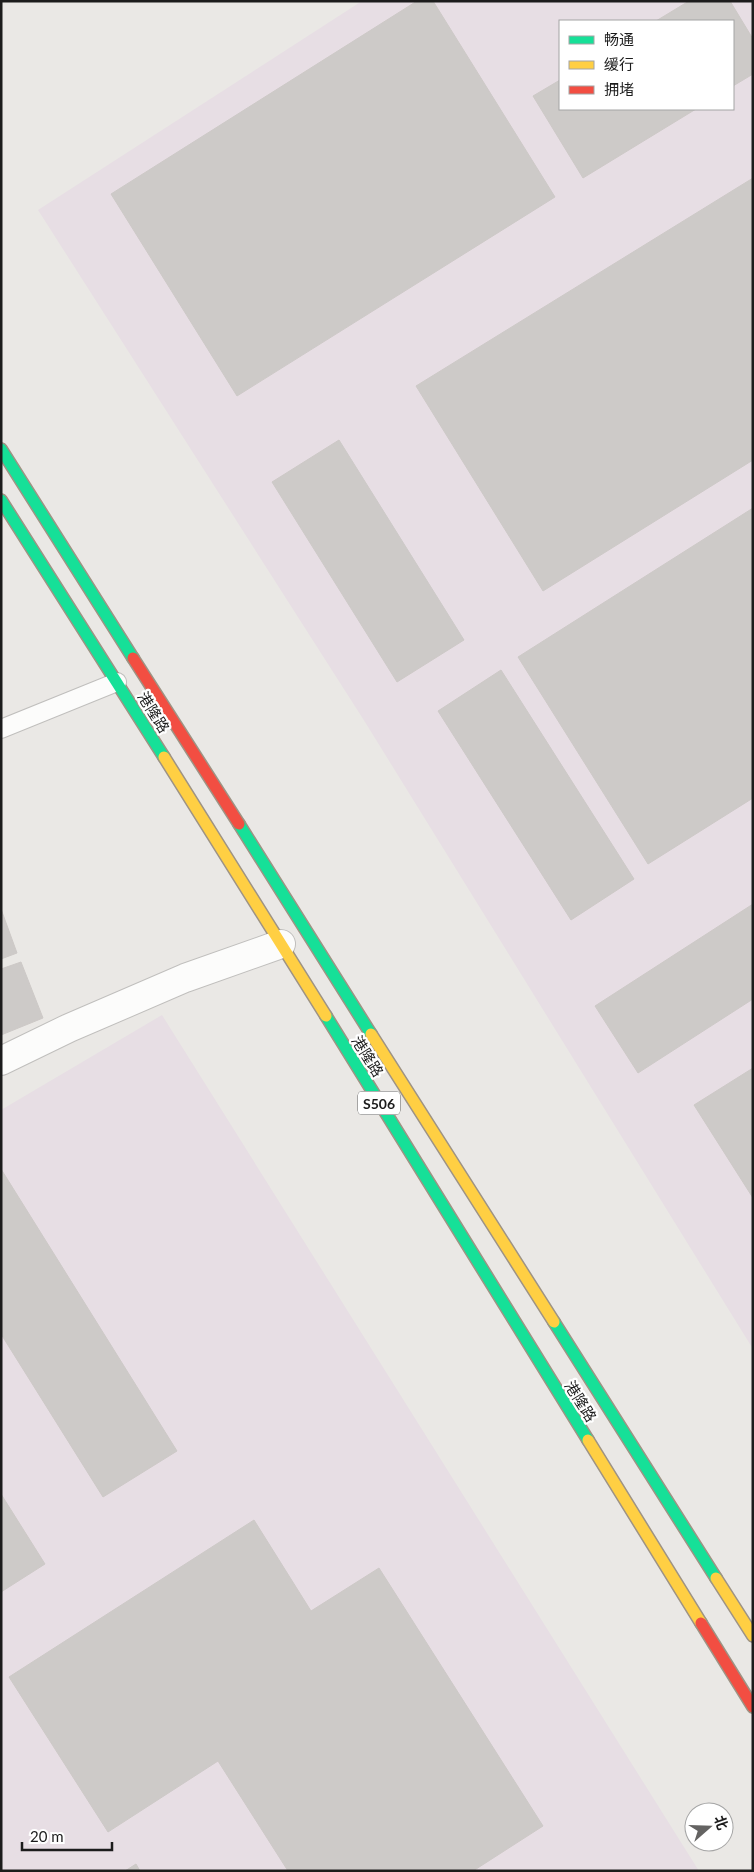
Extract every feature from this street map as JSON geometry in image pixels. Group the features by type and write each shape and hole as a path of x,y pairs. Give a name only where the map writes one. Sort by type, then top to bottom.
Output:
{"main road":[{"name":"港隆路","path":"1,449 753,1636"},
{"name":"港隆路","path":"1,500 281,944 753,1707"}],"street":[{"path":"1,1061 69,1028 185,978 281,944"}],"lane":[{"path":"1,729 117,682"}],"shaded area":[{"path":"362,1 753,1 753,1349 365,722 38,210"},
{"path":"162,1015 684,1847 684,1852 687,1852 699,1871 1,1871 1,1110"}],"building":[{"path":"417,1 433,1 555,197 237,396 111,194"},
{"path":"689,1 730,1 753,39 753,74 734,85 734,20 658,20"},
{"path":"559,81 559,110 694,110 583,178 533,96"},
{"path":"753,178 753,460 543,591 416,386"},
{"path":"339,440 464,640 397,682 272,482"},
{"path":"753,508 753,798 648,864 518,657"},
{"path":"501,670 634,879 571,920 438,711"},
{"path":"753,904 753,999 638,1073 595,1006"},
{"path":"1,909 17,953 1,959"},
{"path":"21,962 43,1018 1,1035 1,969"},
{"path":"753,1068 753,1198 694,1105"},
{"path":"1,1169 177,1451 103,1497 1,1334"},
{"path":"1,1494 45,1564 1,1592"},
{"path":"254,1520 311,1611 379,1568 543,1826 473,1871 288,1871 218,1761 108,1832 9,1677"},
{"path":"136,1864 140,1871 125,1871"}],"traffic: fast":[{"path":"1,449 133,658"},
{"path":"1,500 164,757"},
{"path":"239,824 371,1034"},
{"path":"326,1016 588,1440"},
{"path":"554,1322 716,1578"}],"traffic: slow":[{"path":"164,757 326,1016"},
{"path":"371,1034 554,1322"},
{"path":"588,1440 701,1623"},
{"path":"716,1578 753,1636"}],"traffic: jam":[{"path":"133,658 239,824"},
{"path":"701,1623 753,1707"}]}
